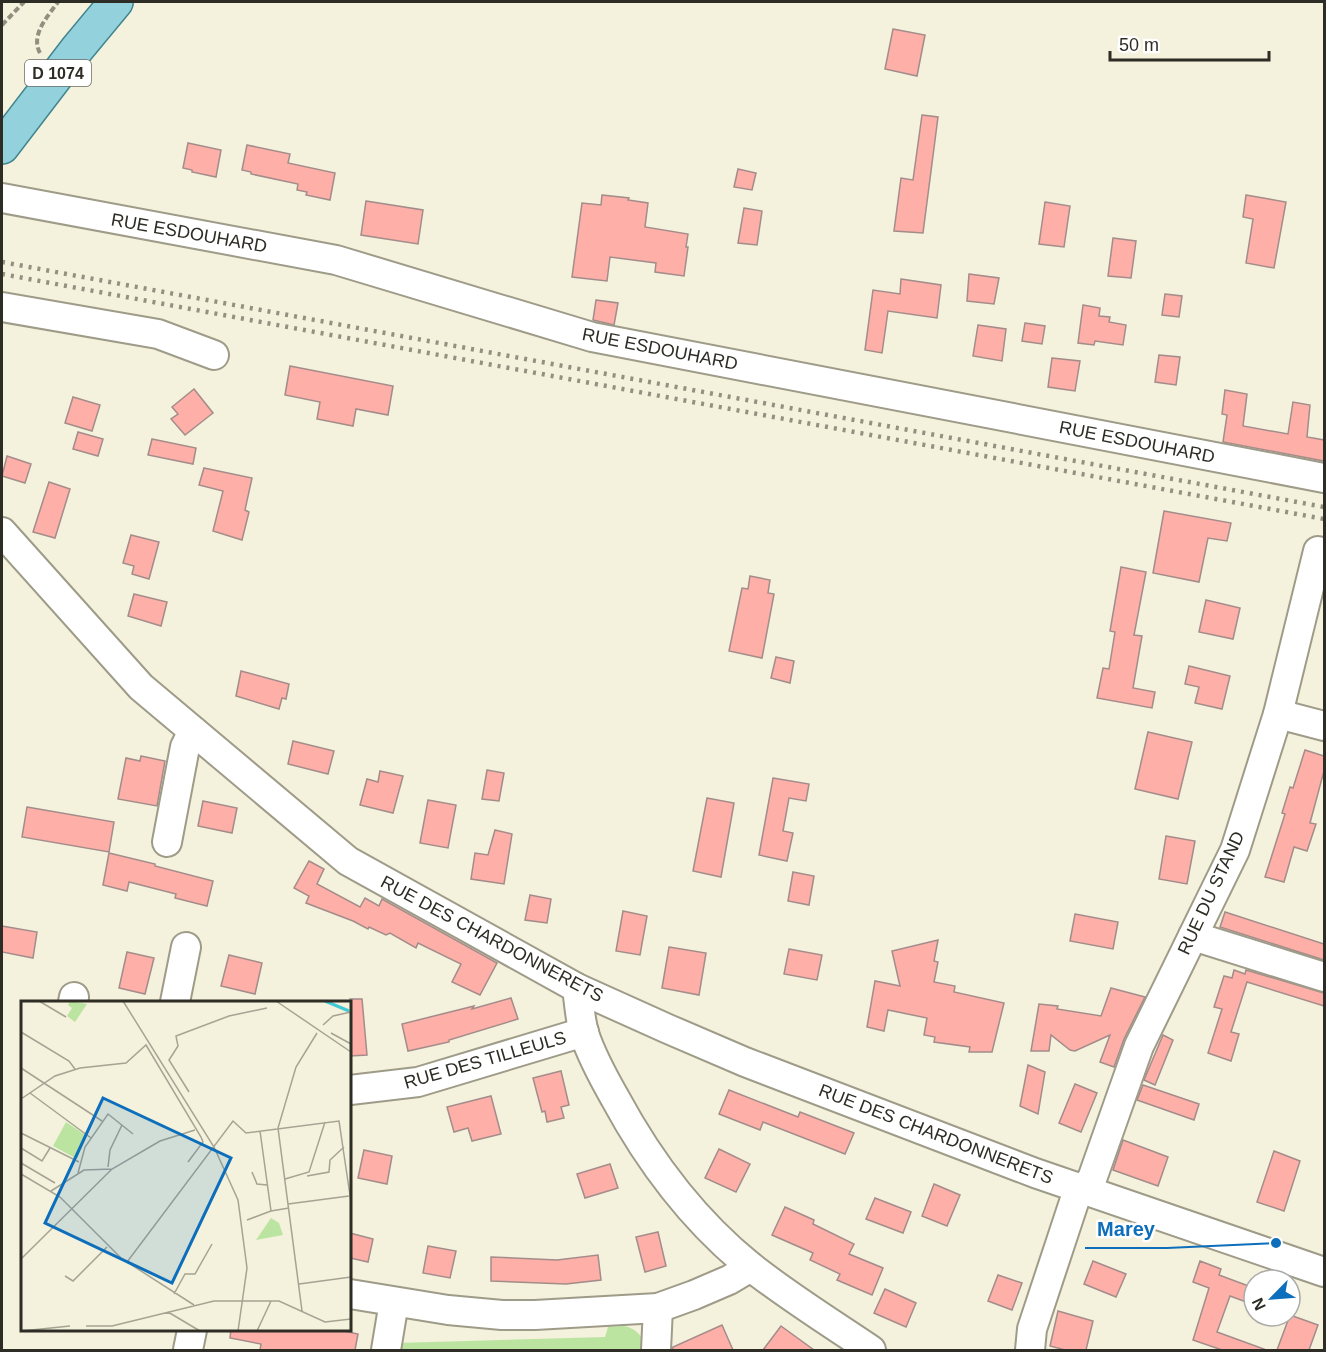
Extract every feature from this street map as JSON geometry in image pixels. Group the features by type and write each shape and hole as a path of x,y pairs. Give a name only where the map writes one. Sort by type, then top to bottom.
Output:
{"main road":[{"name":"D 1074","path":"2,147 76,49 116,2"}],"street":[{"name":"RUE ESDOUHARD","path":"2,198 336,260 592,337 1324,478"},
{"path":"2,307 158,334 214,356"},
{"name":"RUE DES CHARDONNERETS","path":"2,532 141,687 348,861 577,988 745,1062 1035,1173 1324,1272"},
{"name":"RUE DU STAND","path":"1030,1350 1032,1329 1076,1196 1092,1179 1139,1046 1234,850 1278,714 1318,550"},
{"path":"1278,714 1324,726"},
{"path":"166,842 185,747 193,731"},
{"path":"1193,936 1324,977"},
{"path":"175,1001 186,947"},
{"path":"577,988 584,1032 600,1071 655,1166 679,1197 706,1226 751,1267 871,1350"},
{"name":"RUE DES TILLEULS","path":"351,1090 418,1082 584,1032"},
{"path":"351,1294 448,1310 502,1315 658,1308 720,1284 751,1267"},
{"path":"386,1350 394,1302"},
{"path":"656,1350 658,1308"},
{"path":"188,1350 192,1331"}],"path":[{"path":"2,25 24,2"},
{"path":"40,53 36,42 38,34 58,2"}],"green space":[{"path":"624,1326 639,1334 646,1350 395,1350 396,1343 605,1337 608,1327"}],"building":[{"path":"893,29 925,35 917,76 885,69"},
{"path":"922,115 938,117 923,233 894,231 901,178 913,180"},
{"path":"188,143 221,150 216,177 183,168"},
{"path":"247,145 290,154 288,163 335,173 330,200 306,195 307,192 297,190 298,184 242,170"},
{"path":"738,169 756,173 752,190 734,187"},
{"path":"602,195 648,203 645,227 688,234 684,276 655,272 656,263 610,257 607,281 572,277 582,203 601,205"},
{"path":"1246,195 1286,202 1274,268 1246,263 1253,219 1243,217"},
{"path":"366,201 423,210 418,244 361,235"},
{"path":"1045,202 1070,206 1064,247 1039,244"},
{"path":"744,208 762,211 757,245 738,243"},
{"path":"1113,238 1136,241 1131,278 1108,276"},
{"path":"969,274 999,278 994,304 967,301"},
{"path":"901,279 941,285 937,318 888,311 882,353 865,350 873,290 900,294"},
{"path":"1165,294 1182,296 1179,317 1162,315"},
{"path":"596,300 618,303 614,325 593,320"},
{"path":"1083,305 1100,308 1099,316 1110,317 1109,322 1126,325 1123,345 1095,341 1094,345 1078,343"},
{"path":"1025,323 1045,326 1042,344 1022,341"},
{"path":"978,325 1006,329 1002,361 973,356"},
{"path":"1159,355 1180,357 1176,385 1155,382"},
{"path":"1052,358 1080,361 1075,391 1048,387"},
{"path":"290,366 393,386 388,415 356,409 353,426 317,419 320,402 285,395"},
{"path":"194,389 213,413 185,435 171,419 178,414 172,407"},
{"path":"1225,390 1247,394 1243,426 1288,434 1293,402 1310,405 1307,437 1324,440 1324,461 1223,442 1227,415 1222,414"},
{"path":"73,397 100,405 92,431 65,423"},
{"path":"78,432 103,439 98,456 73,449"},
{"path":"152,439 196,448 193,464 148,455"},
{"path":"7,456 31,464 25,483 2,476"},
{"path":"204,468 252,478 245,510 249,512 242,540 213,531 223,491 199,485"},
{"path":"49,482 70,489 55,538 33,532"},
{"path":"1164,511 1231,523 1227,541 1208,538 1199,582 1153,573"},
{"path":"131,535 159,542 149,579 132,574 134,566 123,563"},
{"path":"1121,567 1146,572 1134,635 1142,636 1133,688 1155,692 1152,708 1097,698 1103,668 1109,669 1115,632 1110,631"},
{"path":"750,576 770,580 768,593 774,594 762,658 729,651 742,588 748,589"},
{"path":"134,594 167,602 161,626 128,616"},
{"path":"1206,600 1240,608 1233,639 1199,632"},
{"path":"776,657 794,661 790,683 771,678"},
{"path":"1189,666 1230,676 1222,709 1195,703 1199,687 1185,684"},
{"path":"241,671 289,684 286,699 282,698 279,709 236,696"},
{"path":"1148,732 1192,742 1178,799 1135,789"},
{"path":"293,741 334,751 328,774 288,764"},
{"path":"1305,750 1324,756 1324,771 1310,823 1316,824 1307,851 1294,847 1284,882 1265,877 1285,814 1282,813 1290,787 1293,788"},
{"path":"141,756 165,761 157,806 118,799 126,758 140,761"},
{"path":"487,770 504,773 499,801 482,799"},
{"path":"380,771 403,776 393,813 360,805 367,779 378,782"},
{"path":"773,778 809,784 806,801 789,798 783,831 793,833 787,861 759,855"},
{"path":"707,798 734,803 721,877 693,871"},
{"path":"428,800 456,805 448,848 420,843"},
{"path":"203,801 237,808 232,833 198,826"},
{"path":"27,807 114,822 109,852 22,837"},
{"path":"495,830 512,834 504,884 471,879 475,853 488,855"},
{"path":"1166,836 1195,841 1187,884 1159,879"},
{"path":"109,853 213,881 207,906 175,898 176,894 129,882 127,891 103,885"},
{"path":"309,861 324,869 317,884 360,907 365,898 379,906 382,899 497,963 480,995 452,982 461,964 418,943 416,948 390,933 386,935 369,927 368,929 306,903 309,896 294,888"},
{"path":"793,872 814,876 809,905 788,901"},
{"path":"530,895 551,899 547,923 525,920"},
{"path":"623,911 647,916 640,955 616,951"},
{"path":"1225,912 1324,944 1324,960 1220,927"},
{"path":"1075,914 1118,922 1113,949 1070,941"},
{"path":"2,926 37,932 33,958 2,952"},
{"path":"938,940 934,961 938,962 934,982 955,986 954,992 1004,1003 992,1052 969,1052 970,1047 934,1042 935,1037 924,1035 927,1018 888,1010 884,1031 867,1027 875,981 900,986 892,951"},
{"path":"669,947 706,953 699,995 662,988"},
{"path":"789,949 822,955 817,980 784,974"},
{"path":"127,952 154,958 145,994 119,988"},
{"path":"229,955 262,963 255,994 221,986"},
{"path":"1234,970 1245,974 1246,970 1324,993 1324,1006 1247,982 1231,1032 1239,1034 1231,1061 1208,1053 1222,1009 1214,1007 1224,976 1232,978"},
{"path":"1111,988 1145,997 1124,1039 1114,1067 1100,1062 1110,1035 1075,1051 1070,1050 1051,1035 1049,1051 1031,1051 1039,1004 1101,1016"},
{"path":"511,998 518,1019 449,1040 449,1042 408,1051 402,1024"},
{"path":"350,999 362,999 367,1055 351,1056"},
{"path":"1163,1035 1173,1040 1155,1085 1144,1080"},
{"path":"1028,1065 1045,1072 1038,1114 1020,1106"},
{"path":"561,1071 569,1105 561,1107 564,1118 547,1122 533,1078"},
{"path":"1075,1084 1097,1093 1081,1132 1059,1123"},
{"path":"1143,1085 1199,1104 1194,1120 1137,1100"},
{"path":"729,1090 798,1117 800,1112 854,1133 845,1154 763,1122 760,1130 719,1114"},
{"path":"491,1096 501,1134 472,1141 468,1128 454,1132 447,1107"},
{"path":"1123,1140 1168,1157 1158,1186 1113,1170"},
{"path":"719,1149 750,1164 736,1192 705,1178"},
{"path":"364,1150 392,1156 387,1184 358,1178"},
{"path":"1274,1151 1300,1161 1284,1211 1257,1202"},
{"path":"610,1164 618,1188 585,1198 577,1174"},
{"path":"934,1184 960,1195 947,1226 922,1216"},
{"path":"875,1198 911,1212 903,1233 866,1219"},
{"path":"785,1207 814,1220 813,1224 854,1244 849,1254 883,1268 872,1295 837,1280 840,1274 810,1260 813,1253 772,1235"},
{"path":"658,1232 666,1266 645,1272 636,1237"},
{"path":"351,1233 373,1239 368,1262 351,1258"},
{"path":"428,1246 456,1251 450,1278 423,1273"},
{"path":"598,1255 601,1280 566,1284 491,1281 491,1257 557,1260"},
{"path":"1093,1261 1126,1274 1116,1297 1084,1284"},
{"path":"1200,1261 1221,1269 1219,1275 1242,1284 1242,1300 1230,1296 1217,1332 1264,1349 1222,1350 1193,1340 1209,1288 1193,1282"},
{"path":"998,1275 1022,1283 1012,1310 988,1301"},
{"path":"885,1289 916,1303 906,1327 874,1313"},
{"path":"1058,1311 1093,1321 1086,1350 1065,1350 1050,1346"},
{"path":"1302,1319 1318,1325 1309,1350 1277,1350 1285,1328 1302,1328"},
{"path":"722,1325 733,1350 672,1350 673,1347"},
{"path":"781,1326 814,1350 763,1350"},
{"path":"231,1331 344,1331 358,1334 355,1350 260,1350 261,1344 230,1338"}],"railway":[{"path":"2,262 1324,507"},
{"path":"2,274 1324,519"}],"place":[{"name":"Marey","path":"1276,1243"}]}
